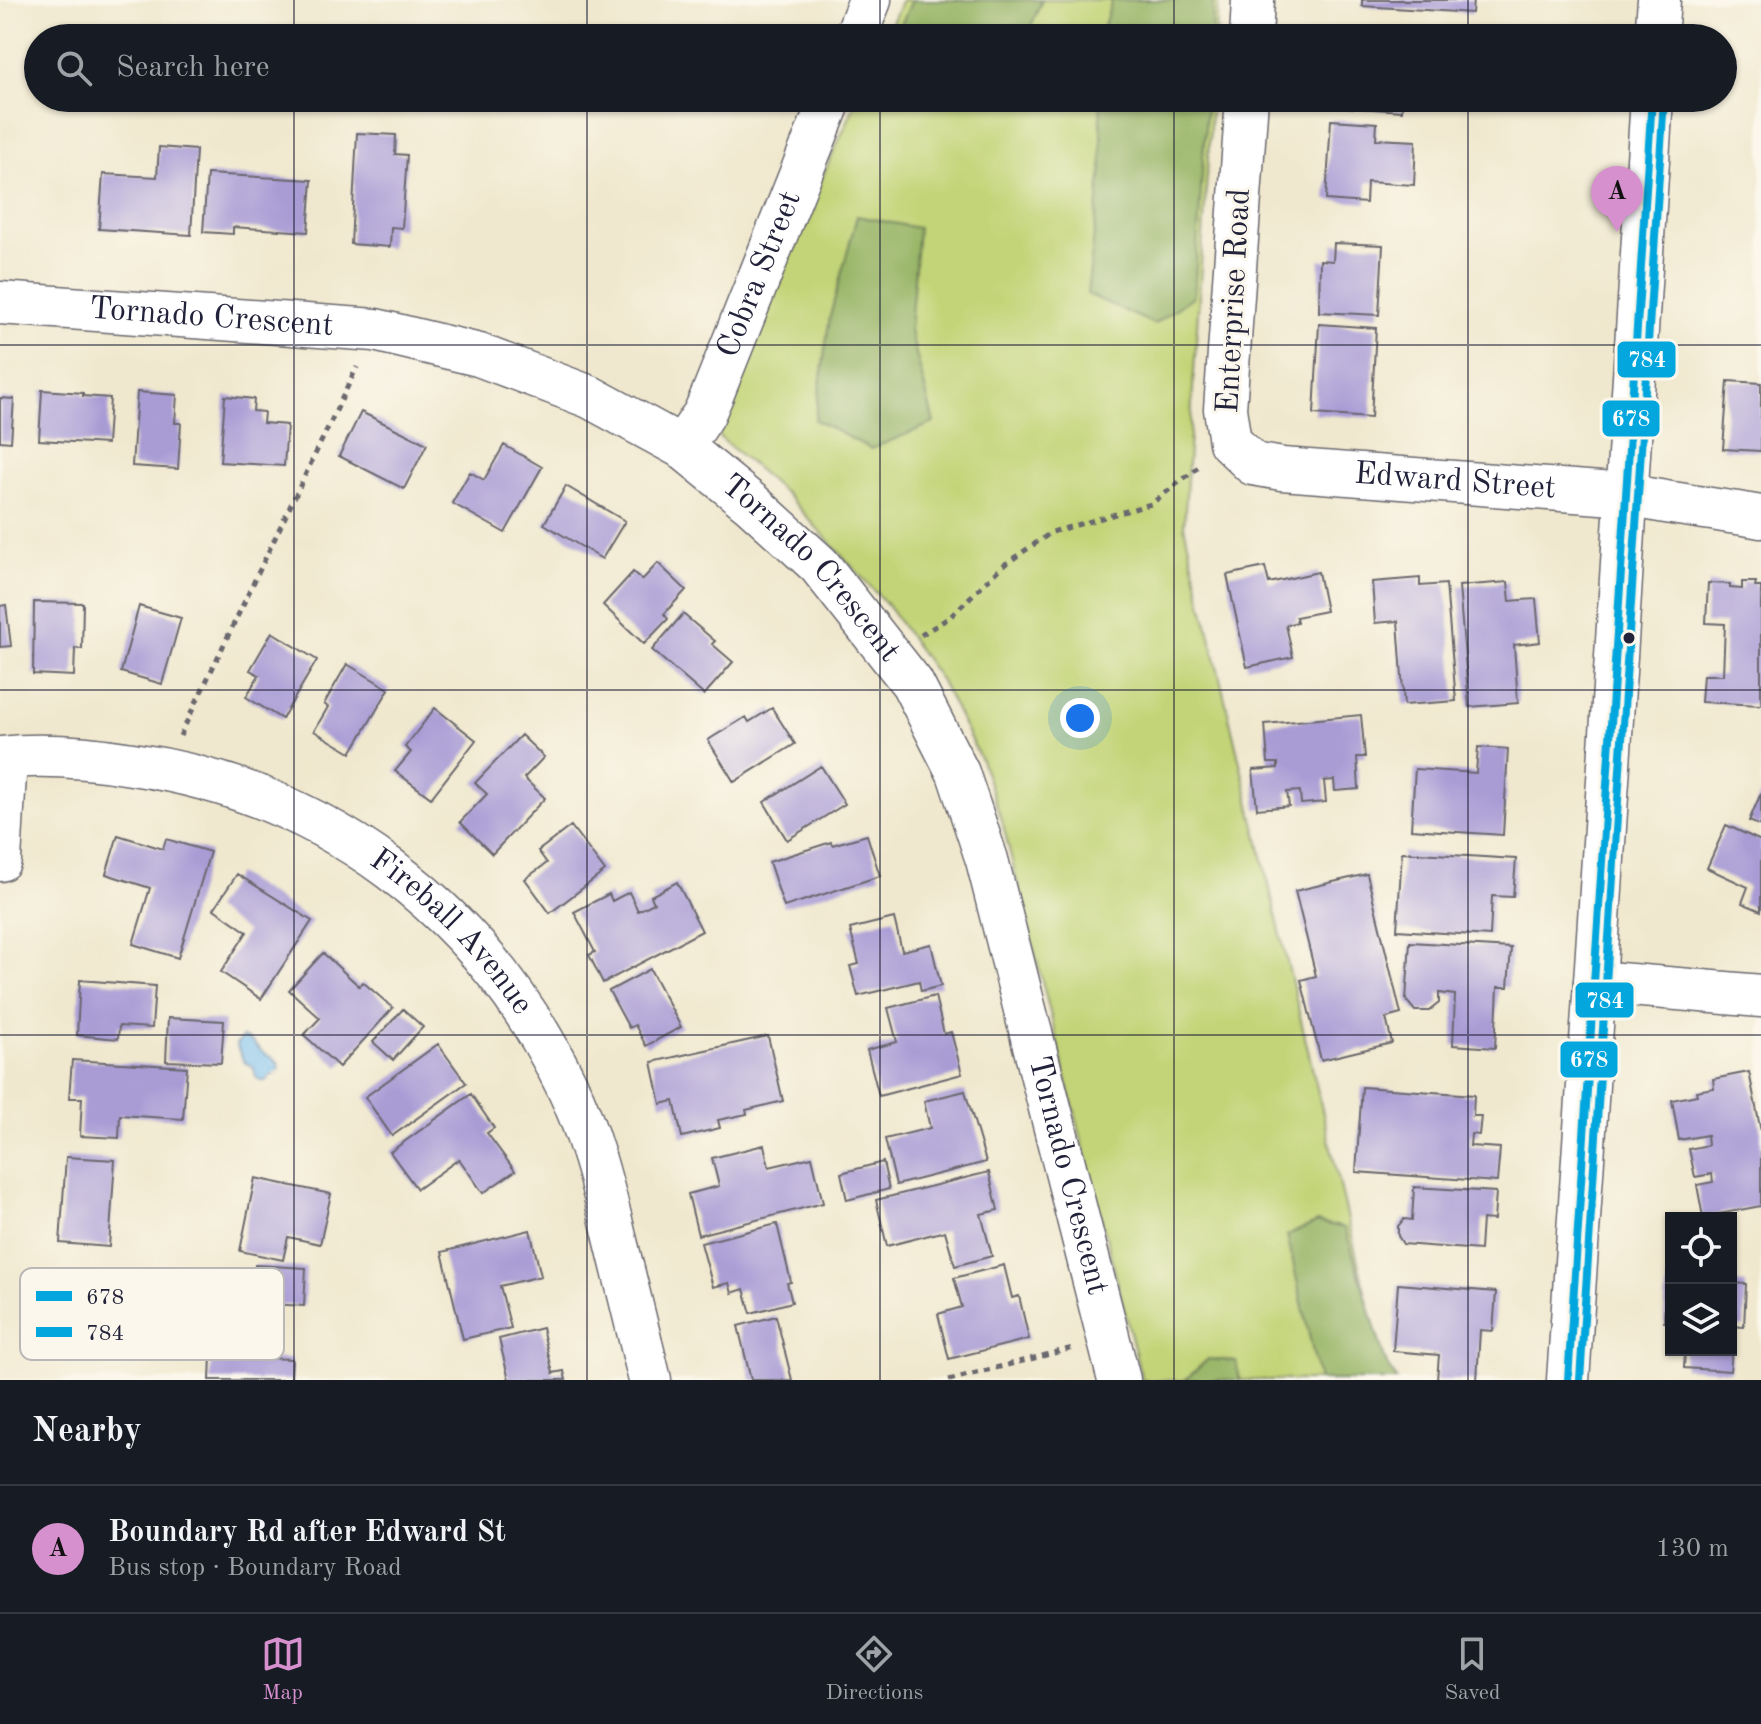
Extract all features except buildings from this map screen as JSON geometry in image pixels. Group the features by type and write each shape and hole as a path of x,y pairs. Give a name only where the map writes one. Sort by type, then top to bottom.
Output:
{"street":[{"path":"861,24 870,0"},
{"path":"1252,24 1253,0"},
{"path":"1657,24 1659,0"},
{"name":"Cobra Street","path":"682,447 704,414 713,393 825,112"},
{"name":"Enterprise Road","path":"1246,112 1225,409 1230,442 1253,464 1282,469"},
{"path":"1568,1380 1651,112"},
{"name":"Tornado Crescent","path":"0,303 375,330 479,355 590,397 682,447 752,504 819,565 912,683 958,773 987,860 1119,1380"},
{"name":"Edward Street","path":"1282,469 1627,495 1761,517"},
{"path":"0,860 3,758"},
{"name":"Fireball Avenue","path":"3,758 83,758 199,776 253,794 315,822 382,862 412,885 476,947 501,978 525,1011 566,1084 601,1178 650,1380"},
{"path":"1595,982 1761,996"}],"path":[{"path":"165,769 375,330"},
{"path":"891,657 950,617 1001,567 1052,532 1151,504 1230,442"},
{"path":"949,1380 1109,1339"}],"green space":[{"path":"902,0 1218,0 1217,24 891,24"},
{"path":"912,0 1042,0 1032,24 901,24"},
{"path":"1112,0 1213,0 1212,24 1104,24"},
{"path":"852,112 1211,112 1184,526 1386,1380 1142,1380 1003,825 981,760 941,681 887,605 786,494 709,428"},
{"path":"1100,112 1206,112 1194,296 1154,324 1087,294 1102,168"},
{"path":"857,216 918,228 910,330 934,423 871,449 815,420 830,316"},
{"path":"1318,1222 1345,1228 1385,1360 1397,1380 1319,1380 1287,1235"},
{"path":"1208,1359 1236,1361 1240,1380 1185,1380"}],"water":[{"path":"243,1037 280,1065 278,1071 266,1081 260,1081 253,1066 244,1062 236,1044"}],"transit line":[{"name":"678","path":"1568,1380 1651,112"},
{"name":"784","path":"1580,1380 1663,112"}],"place":[{"name":"Boundary Rd after Edward St","path":"1617,232"}]}
